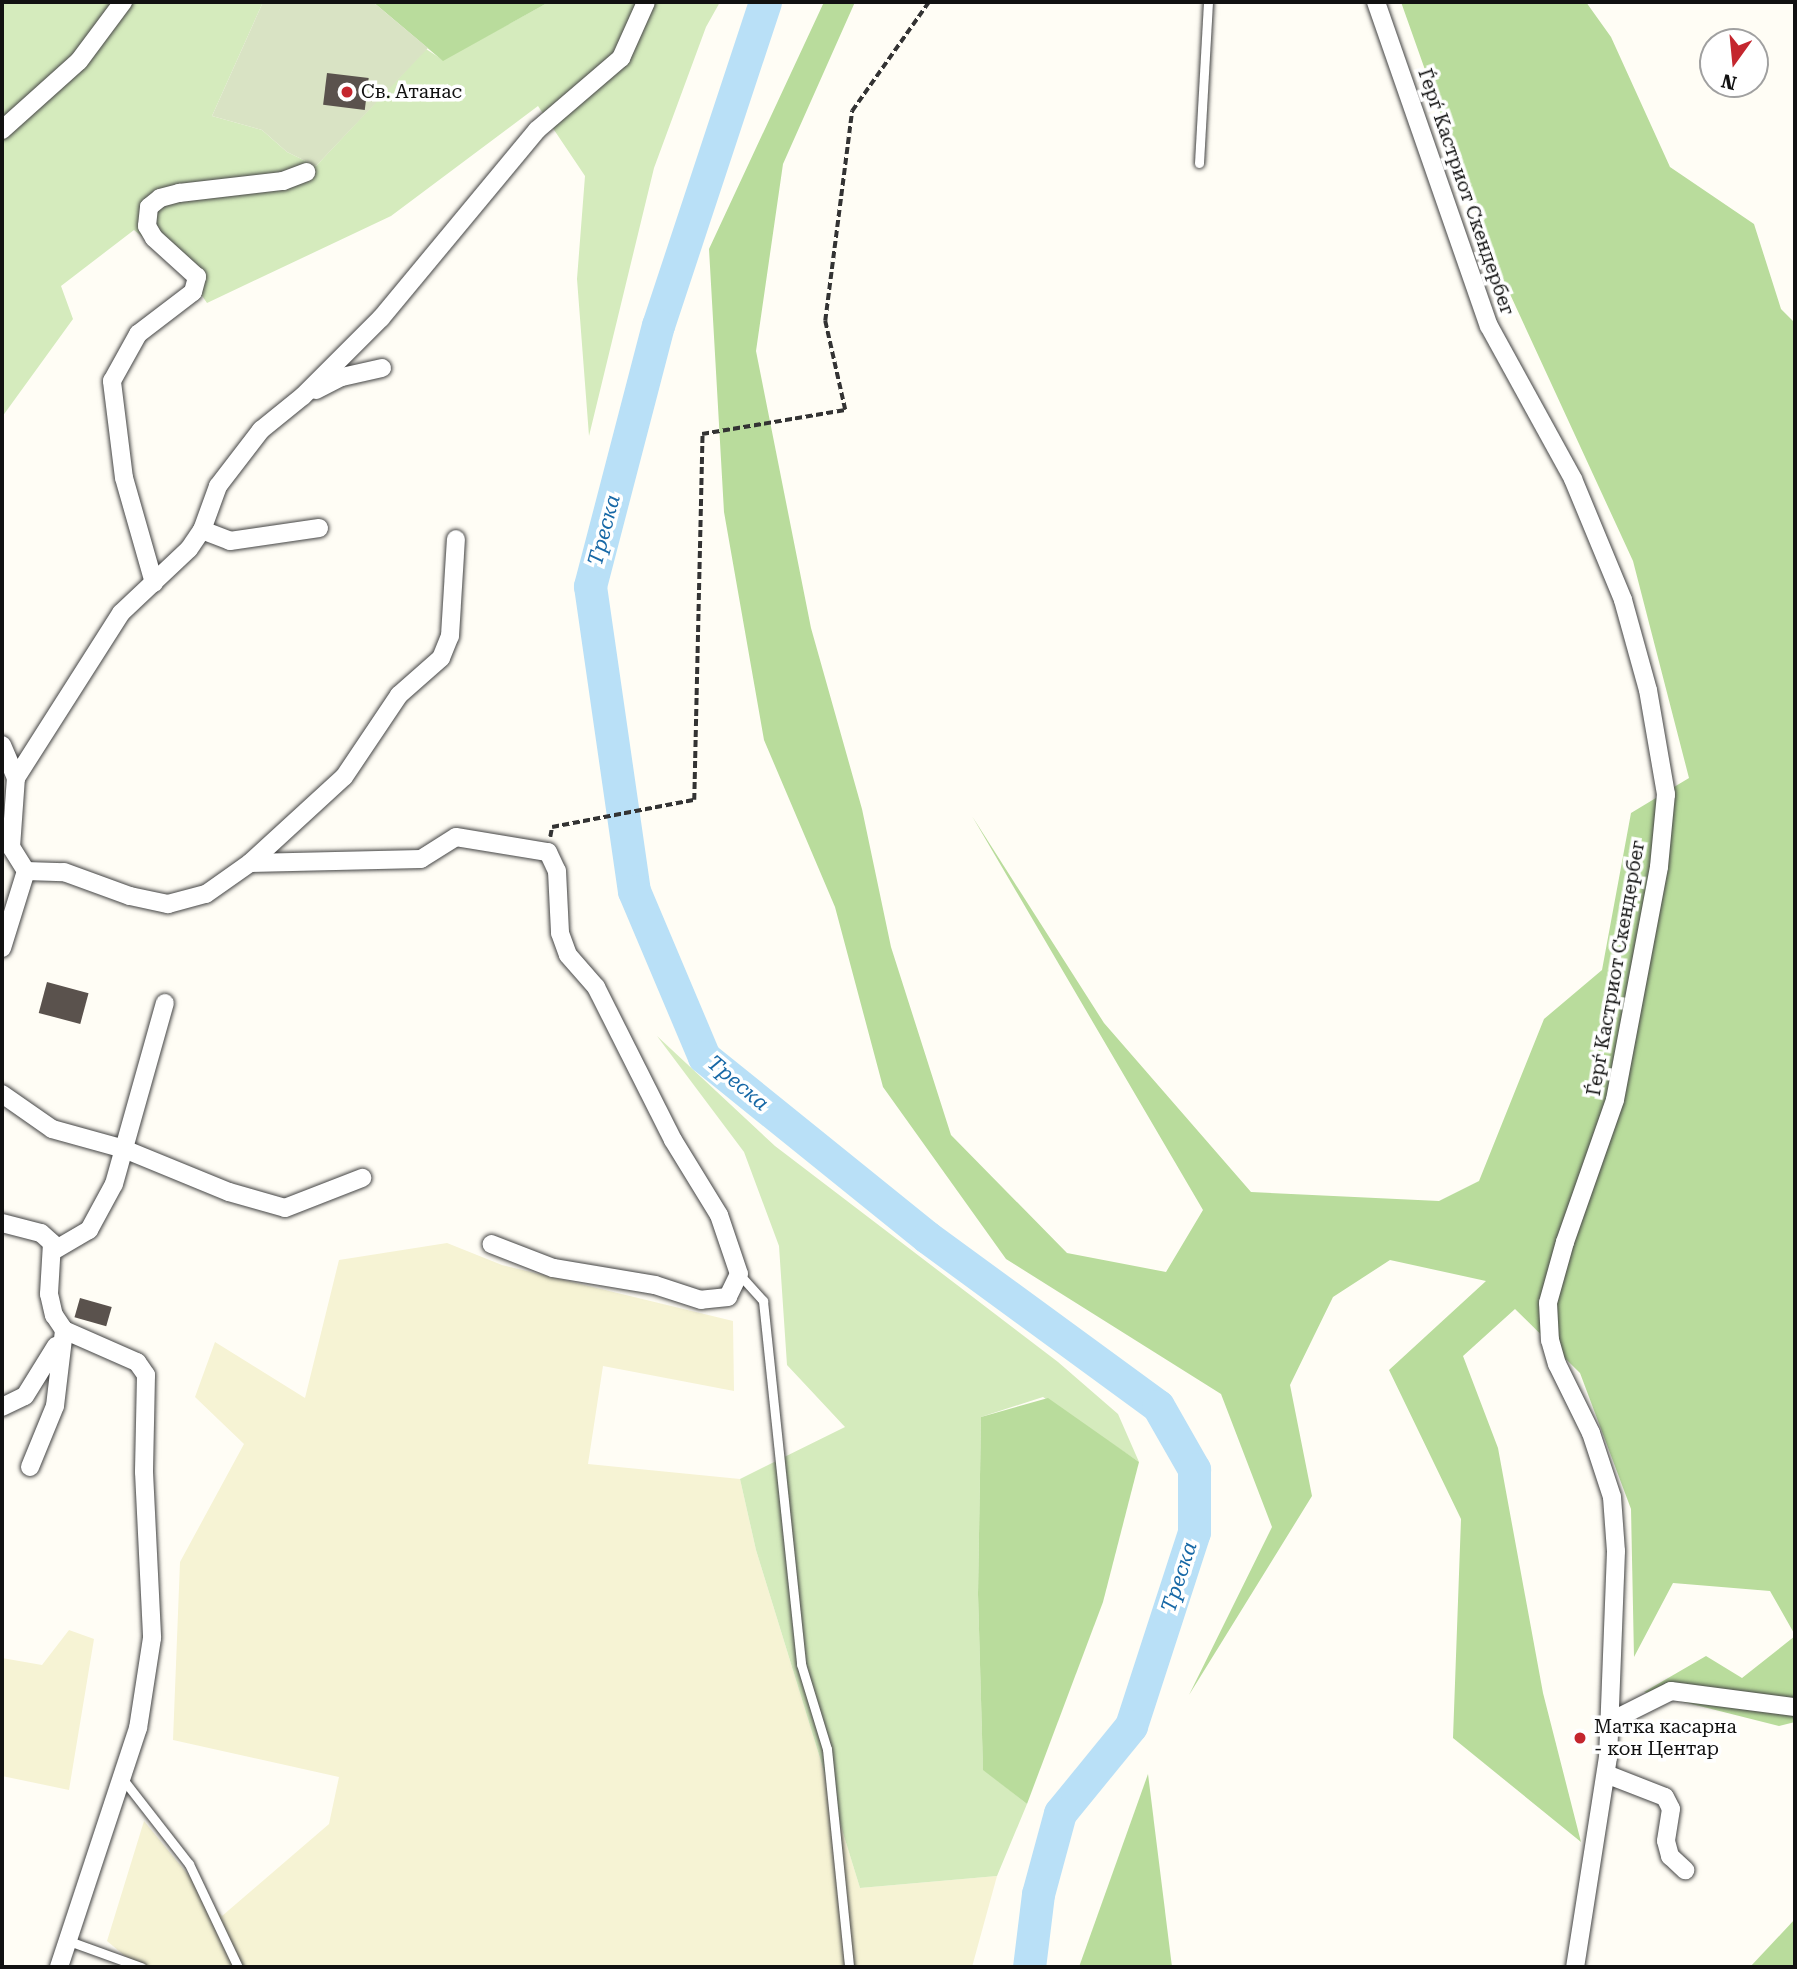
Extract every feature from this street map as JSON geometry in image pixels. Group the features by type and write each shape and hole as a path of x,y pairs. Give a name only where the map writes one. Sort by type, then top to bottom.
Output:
{"street":[{"path":"2,130 79,61 123,2"},
{"path":"16,778 121,613 154,583 202,530 218,486 249,443 303,396 381,318 537,130 621,58 646,2"},
{"name":"Ѓерѓ Кастриот Скендербег","path":"1376,4 1489,326 1573,479 1623,600 1648,690 1666,794 1659,867 1615,1100 1564,1242 1548,1303 1550,1340 1558,1364 1591,1433 1612,1497 1616,1602 1606,1774 1576,1967"},
{"path":"154,583 124,478 112,381 138,334 193,292 197,277 154,238 147,226 149,207 160,198 179,193 283,181 306,172"},
{"path":"303,396 342,377 382,368"},
{"path":"202,530 230,541 319,528"},
{"path":"26,871 64,872 130,896 169,904 206,894 250,863 344,778 399,695 441,659 450,636 456,539"},
{"path":"2,745 16,778 11,847 26,871 2,948"},
{"path":"250,863 421,859 456,838 548,852 557,871 560,933 568,955 596,987 673,1140 719,1215 739,1274 728,1297 701,1300 655,1285 553,1268 491,1244"},
{"path":"53,1251 89,1230 114,1184 165,1003"},
{"path":"2,1094 51,1129 124,1149 229,1192 285,1208 362,1178"},
{"path":"2,1223 41,1233 53,1251 49,1294 54,1315 64,1330 137,1362 146,1375 144,1472 152,1638 138,1728 59,1967"},
{"path":"2,1408 25,1396 64,1330"},
{"path":"30,1468 55,1406 64,1330"},
{"path":"1609,1723 1671,1691 1795,1707"},
{"path":"1606,1774 1665,1797 1671,1809 1667,1841 1670,1856 1685,1870"}],"lane":[{"path":"1199,163 1208,2"},
{"path":"739,1274 763,1301 801,1664 827,1749 849,1967"},
{"path":"122,1778 189,1864 238,1967"},
{"path":"69,1941 141,1967"}],"path":[{"path":"556,826 694,800 702,434 845,410 825,321 852,111 929,2"}],"shaded area":[{"path":"447,1243 502,1265 733,1321 734,1391 603,1366 588,1464 740,1479 756,1550 860,1888 997,1876 972,1967 138,1967 107,1941 144,1821 222,1916 329,1824 339,1777 173,1740 180,1562 244,1444 195,1397 215,1342 305,1398 339,1260"},
{"path":"69,1630 94,1639 69,1790 2,1776 2,1658 42,1665"}],"green space":[{"path":"2,2 263,2 212,116 262,130 287,152 316,166 426,49 443,60 549,2 720,2 706,27 654,168 589,436 577,279 585,176 538,106 391,216 207,303 187,274 134,230 61,286 73,319 2,417"},
{"path":"263,2 373,2 428,48 316,166 287,152 262,130 212,116"},
{"path":"373,2 549,2 443,61"},
{"path":"824,2 855,2 783,164 756,351 811,628 862,809 891,947 951,1135 1067,1253 1166,1272 1203,1210 972,816 1104,1023 1251,1192 1439,1201 1479,1181 1544,1019 1602,970 1631,813 1689,778 1633,561 1486,242 1401,2 1586,2 1611,37 1670,167 1754,224 1781,309 1795,323 1795,1635 1770,1591 1673,1583 1634,1657 1631,1509 1580,1373 1515,1309 1463,1356 1498,1448 1543,1693 1581,1842 1453,1738 1461,1519 1389,1370 1486,1281 1390,1260 1333,1297 1290,1385 1312,1496 1189,1695 1272,1527 1221,1394 1006,1259 883,1087 835,907 764,740 724,512 709,249"},
{"path":"657,1036 775,1146 1058,1362 1118,1414 1139,1462 1043,1397 981,1417 978,1594 983,1769 1027,1804 997,1876 860,1888 756,1550 740,1479 845,1427 787,1365 779,1246 744,1152"},
{"path":"1048,1398 1139,1462 1103,1602 1027,1804 983,1770 978,1594 981,1417"},
{"path":"1795,1636 1795,1722 1779,1726 1644,1692 1706,1656 1742,1678"},
{"path":"1148,1774 1172,1967 1079,1967"},
{"path":"1795,1919 1795,1967 1750,1967"}],"building":[{"name":"Св. Атанас","path":"327,73 369,78 365,110 323,105"},
{"path":"47,982 89,993 80,1024 39,1013"},
{"path":"80,1298 112,1307 106,1326 74,1317"}],"waterway":[{"name":"Треска","path":"765,2 658,325 590,586 634,891 704,1057 927,1237 1158,1406 1194,1469 1194,1532 1131,1726 1060,1813 1038,1894 1029,1967"}],"place":[{"name":"Св. Атанас","path":"347,92"},
{"name":"Матка касарна - кон Центар","path":"1580,1738"}]}
